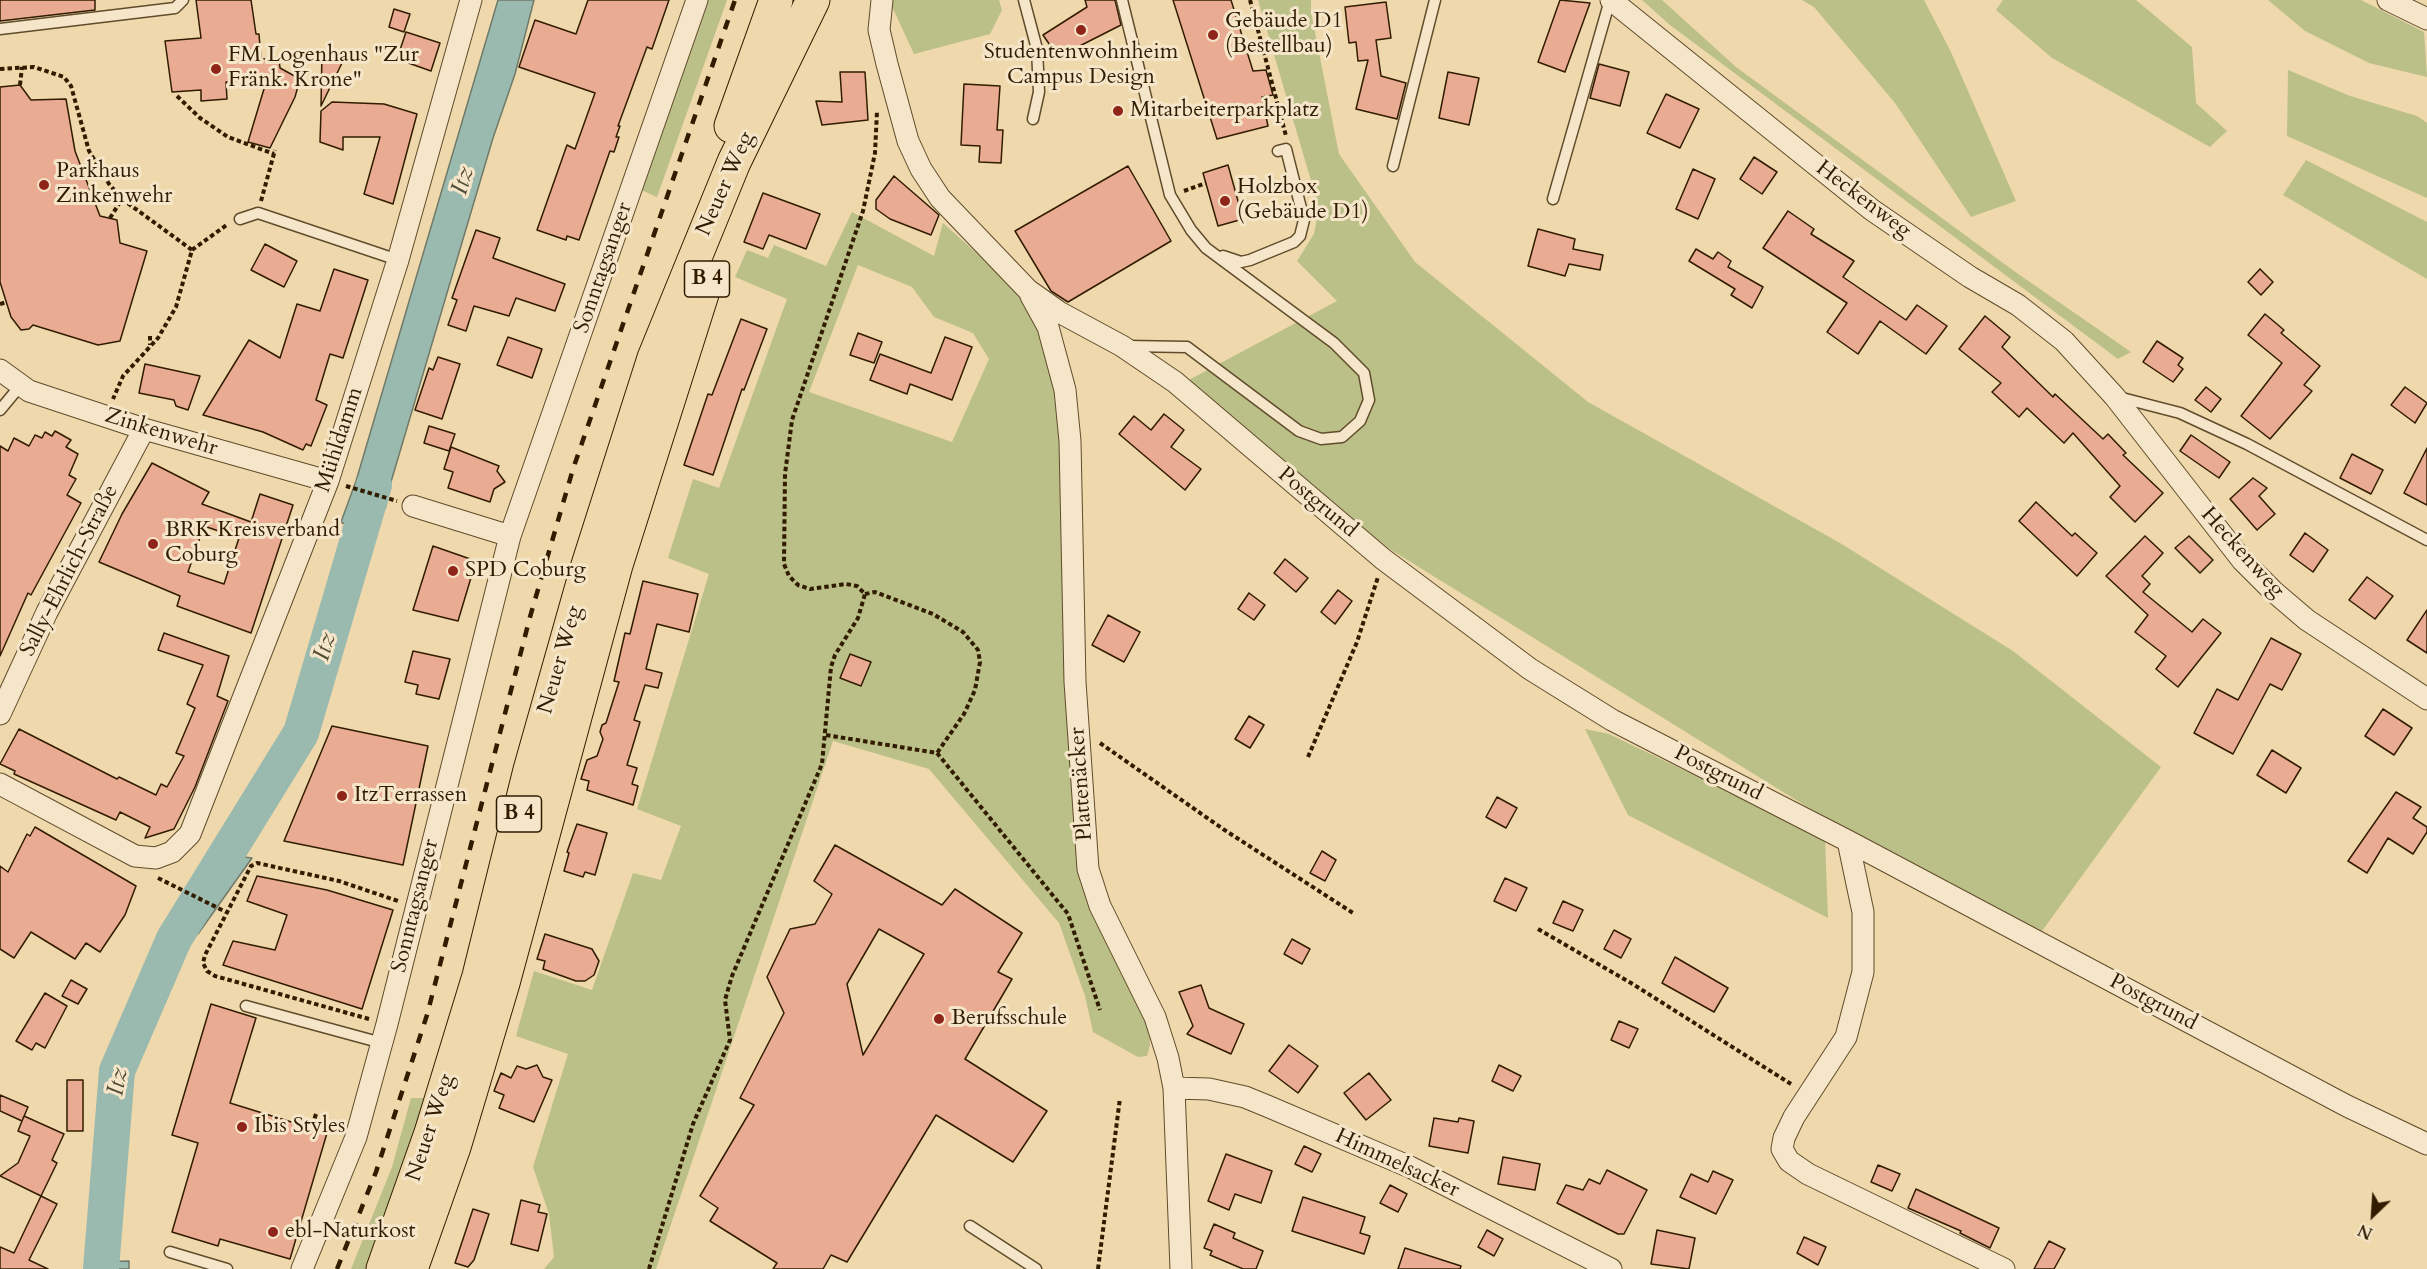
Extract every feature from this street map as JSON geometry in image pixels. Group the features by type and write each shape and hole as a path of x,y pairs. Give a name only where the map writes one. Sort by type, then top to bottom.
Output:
{"highway":[{"path":"654,358 664,302 776,0"},
{"name":"Neuer Weg","path":"383,1269 431,1133 479,976 530,770 588,565 654,358 734,162 813,0"},
{"name":"Neuer Weg","path":"411,1269 454,1147 503,983 616,565 676,369 711,267 752,171 835,0"}],"street":[{"name":"Mühldamm","path":"0,784 135,856 156,858 180,847 189,834 334,483 471,0"},
{"name":"Sonntagsanger","path":"302,1269 356,1137 510,536 697,0"},
{"name":"Postgrund","path":"882,0 879,30 886,64 908,141 921,169 940,198 1028,290 1059,312 1122,346 1175,382 1383,559 1530,669 1586,706 1848,841 2347,1106 2427,1144"},
{"name":"Heckenweg","path":"1610,0 1872,210 1970,277 2027,312 2064,341 2115,397 2242,560 2273,591 2307,620 2427,699"},
{"path":"2388,0 2427,19"},
{"name":"Plattenäcker","path":"1028,290 1048,327 1065,390 1070,441 1078,726 1088,869 1100,906 1155,1017 1168,1058 1174,1088 1181,1269"},
{"name":"Zinkenwehr","path":"0,370 20,386 144,429 334,483"},
{"name":"Sally-Ehrlich-Straße","path":"0,714 47,612 144,429"},
{"path":"406,504 510,536"},
{"path":"1848,841 1863,912 1863,972 1845,1037 1784,1138 1782,1149 1789,1161 1809,1174 2004,1269"},
{"name":"Himmelsacker","path":"1174,1088 1209,1089 1245,1097 1267,1106 1410,1167 1611,1269"}],"lane":[{"path":"0,29 175,8 183,0"},
{"path":"1023,0 1036,49 1039,92 1033,119"},
{"path":"1122,0 1170,195 1191,230 1206,248 1334,343 1364,373 1369,400 1359,421 1342,437 1322,439 1299,431 1187,347 1122,346"},
{"path":"1393,166 1435,0"},
{"path":"1553,199 1610,0"},
{"path":"1206,248 1241,262 1294,242 1300,236 1304,220 1294,199 1282,150"},
{"path":"240,219 258,213 398,260"},
{"path":"0,410 20,386"},
{"path":"2115,397 2180,413 2247,444 2427,540"},
{"path":"246,1006 384,1034"},
{"path":"970,1226 1036,1269"},
{"path":"170,1252 227,1269"}],"path":[{"path":"1250,0 1287,129 1282,150"},
{"path":"865,594 857,586 846,584 810,589 798,585 789,576 784,564 785,474 792,420 862,211 875,153 879,78 886,64"},
{"path":"20,85 22,67"},
{"path":"0,69 22,67 54,72 71,86 89,151 122,199 192,250"},
{"path":"177,96 200,118 228,137 274,152 258,213"},
{"path":"1170,195 1206,183"},
{"path":"110,218 122,199"},
{"path":"123,376 150,346 176,307 192,250 222,227 240,219"},
{"path":"0,304 7,302"},
{"path":"150,336 150,346"},
{"path":"334,483 406,504"},
{"path":"1308,757 1357,642 1383,559"},
{"path":"865,594 875,592 933,614 963,633 978,650 980,662 975,690 964,714 937,753"},
{"path":"649,1269 693,1124 730,1040 725,1000 732,976 822,764 831,667 835,654 858,618 865,594"},
{"path":"1078,726 1128,765 1353,913"},
{"path":"826,735 937,753 1068,914 1100,1010"},
{"path":"384,1034 207,971 203,963 205,955 251,866 257,863 339,881 416,908"},
{"path":"169,884 226,912"},
{"path":"1538,929 1631,983 1788,1083 1805,1087 1818,1083"},
{"path":"1098,1269 1120,1098"},
{"path":"316,1114 313,1122 356,1137"}],"green space":[{"path":"706,0 727,0 657,197 639,189"},
{"path":"889,0 999,0 1002,10 990,34 914,54"},
{"path":"1258,0 1311,0 1311,12 1339,154 1415,262 1588,402 1840,543 2013,651 2161,767 2042,931 1851,834 1388,548 1185,382 1337,301 1297,261 1314,234 1319,208"},
{"path":"1642,0 1662,0 1736,67 2014,271 2131,352 2118,359 1670,25"},
{"path":"1802,0 1924,0 1951,52 2016,201 1971,217 1895,103 1814,7"},
{"path":"2003,0 2136,0 2192,47 2196,103 2227,131 2210,147 2052,58 1996,10"},
{"path":"2268,0 2361,0 2424,32 2427,77 2369,63 2305,31"},
{"path":"2288,70 2350,96 2417,116 2427,123 2427,198 2287,136"},
{"path":"2306,160 2427,222 2427,279 2283,195"},
{"path":"852,212 934,256 943,223 1021,293 1056,367 1082,882 1149,1015 1150,1045 1147,1056 1138,1057 1093,1032 1085,996 1059,923 929,769 833,741 656,1269 544,1269 554,1257 549,1214 533,1167 568,1054 516,1036 534,971 592,990 633,873 661,880 681,826 637,809 709,574 668,558 693,479 719,488 787,299 735,277 747,250 768,258 774,245 826,266","holes":["858,265 912,287 934,317 973,333 989,359 952,442 809,392"]},
{"path":"1585,729 1609,734 1825,838 1828,918 1628,815"},
{"path":"411,1098 429,1098 367,1269 351,1269 392,1167"}],"water":[{"path":"498,0 534,0 515,74 493,138 388,492 386,506 372,539 341,522 356,481"},
{"path":"211,853 252,858 198,934 173,914"},
{"path":"129,1261 129,1269 95,1269 97,1262"}],"building":[{"path":"0,0 95,0 95,10 0,21"},
{"path":"196,0 251,0 256,34 259,34 261,59 279,59 280,68 300,79 295,97 270,148 248,142 267,79 226,82 227,99 201,101 201,90 172,92 165,41 201,38"},
{"path":"588,0 669,0 652,49 647,47 618,126 620,126 616,137 619,137 614,152 610,151 579,240 567,236 566,240 537,230 567,145 575,149 595,93 519,67 535,20 576,34"},
{"name":"Studentenwohnheim Campus Design","path":"1085,0 1115,0 1121,25 1058,57 1043,35 1087,7"},
{"name":"Gebäude D1 (Bestellbau)","path":"1173,0 1231,0 1253,71 1266,70 1273,95 1262,97 1268,126 1217,139"},
{"path":"1560,0 1590,3 1565,72 1538,62"},
{"path":"1386,2 1391,38 1376,40 1381,76 1406,83 1397,119 1356,109 1368,60 1358,61 1356,42 1349,43 1345,7"},
{"path":"394,9 410,14 404,32 389,27"},
{"path":"406,32 440,43 431,71 397,59"},
{"path":"322,51 343,61 321,106"},
{"path":"1599,64 1629,72 1620,106 1590,98"},
{"path":"840,72 865,72 868,120 822,125 816,101 842,102"},
{"path":"1448,72 1479,78 1469,125 1439,118"},
{"path":"964,84 1000,86 997,130 1003,130 1001,163 979,162 980,146 961,145"},
{"name":"Parkhaus Zinkenwehr","path":"20,85 31,100 66,99 75,151 100,216 117,220 120,243 147,251 120,341 98,345 33,325 29,329 21,330 11,317 0,282 0,87"},
{"path":"1666,94 1699,109 1680,148 1647,133"},
{"path":"332,102 384,104 417,114 393,204 364,194 380,137 343,137 343,150 320,142 321,111"},
{"path":"1754,157 1777,172 1762,194 1740,179"},
{"name":"Holzbox (Gebäude D1)","path":"1228,165 1243,219 1218,226 1203,173"},
{"path":"1128,166 1171,241 1068,302 1051,291 1015,231"},
{"path":"1693,169 1715,179 1698,219 1676,209"},
{"path":"894,176 939,215 931,235 890,219 876,209 876,200"},
{"path":"763,193 820,214 806,249 769,235 763,249 744,242"},
{"path":"1788,211 1814,229 1811,234 1854,261 1843,277 1906,320 1917,305 1947,326 1926,354 1880,321 1858,354 1827,332 1847,303 1763,248"},
{"path":"1538,229 1575,239 1573,249 1603,255 1600,270 1569,264 1565,276 1528,266"},
{"path":"476,230 500,238 493,258 565,284 555,311 516,298 509,316 474,306 466,331 448,325 457,300 452,298"},
{"path":"265,244 297,261 284,287 251,270"},
{"path":"1696,249 1713,259 1718,252 1731,261 1728,267 1763,287 1752,308 1731,295 1735,289 1689,261"},
{"path":"334,269 368,280 343,358 330,354 316,400 327,405 311,446 306,444 303,450 263,432 203,415 249,340 280,358 297,304 320,311"},
{"path":"2260,269 2273,282 2261,295 2248,282"},
{"path":"2265,314 2284,330 2281,333 2320,366 2304,385 2312,391 2270,439 2241,416 2282,363 2248,335"},
{"path":"1985,316 2010,337 2002,347 2053,397 2055,394 2103,439 2108,434 2126,453 2123,455 2163,493 2135,522 2110,497 2120,486 2073,433 2064,443 2027,408 2019,417 1992,392 2001,383 1959,349"},
{"path":"741,319 767,329 744,390 742,389 713,475 684,465 708,394 712,395"},
{"path":"858,333 882,342 874,363 850,355"},
{"path":"508,337 542,349 532,378 497,365"},
{"path":"945,337 972,347 952,400 910,384 907,394 870,380 880,354 931,373"},
{"path":"2157,341 2183,358 2178,365 2183,369 2173,382 2143,362"},
{"path":"438,357 460,364 442,419 415,410 429,368 433,370"},
{"path":"145,364 200,376 188,410 176,406 174,400 139,393"},
{"path":"2206,387 2221,399 2211,412 2195,400"},
{"path":"2405,387 2427,403 2415,423 2391,405"},
{"path":"1164,414 1184,430 1171,447 1201,469 1185,490 1119,434 1134,416 1151,430"},
{"path":"429,426 455,434 449,451 424,443"},
{"path":"55,431 71,440 66,447 78,454 69,475 76,479 67,495 81,503 31,595 28,593 0,656 0,446 8,451 14,438 29,446 35,435 42,438 45,432 52,436"},
{"path":"2191,435 2230,462 2219,478 2180,451"},
{"path":"451,447 499,466 497,471 505,482 494,489 490,502 448,488 453,472 444,469"},
{"path":"2427,448 2427,505 2404,493"},
{"path":"2352,454 2383,470 2371,494 2340,478"},
{"path":"152,463 209,492 202,504 251,522 260,494 293,505 251,633 177,606 180,596 99,562 122,514","holes":["204,526 239,538 224,584 188,572"]},
{"path":"2253,478 2267,488 2259,496 2275,514 2257,530 2230,499"},
{"path":"2036,502 2072,536 2075,533 2097,553 2077,576 2019,521"},
{"path":"2305,533 2328,550 2313,572 2290,555"},
{"path":"2145,536 2163,553 2142,576 2150,584 2143,592 2192,632 2203,619 2221,633 2178,687 2156,669 2166,656 2135,632 2148,615 2106,576"},
{"path":"2189,536 2213,560 2200,573 2175,548"},
{"path":"433,546 476,561 458,621 413,610"},
{"path":"1285,559 1308,578 1296,592 1274,573"},
{"path":"2367,577 2393,596 2375,619 2349,600"},
{"path":"643,581 698,594 689,632 657,624 646,669 662,673 658,688 645,685 634,720 640,722 627,765 637,768 632,784 638,786 633,805 587,790 589,781 581,779 587,760 597,756 603,739 600,732 602,725 606,723 619,682 614,681 625,633 630,634"},
{"path":"1338,590 1352,601 1335,624 1321,612"},
{"path":"1249,593 1265,605 1254,620 1238,609"},
{"path":"2427,610 2427,653 2407,640"},
{"path":"1108,615 1140,632 1124,662 1092,645"},
{"path":"164,633 229,656 217,696 228,701 195,787 174,829 145,838 150,827 120,812 116,820 14,774 15,771 0,764 19,729 117,779 119,777 156,795 161,784 167,787 184,756 176,753 195,708 187,704 203,665 158,650"},
{"path":"2271,638 2301,654 2282,690 2270,684 2233,754 2194,733 2217,689 2238,700"},
{"path":"413,651 450,659 439,699 416,694 418,685 405,682"},
{"path":"850,654 871,662 861,686 840,678"},
{"path":"2383,709 2412,728 2394,755 2365,736"},
{"path":"1249,716 1264,725 1250,748 1235,739"},
{"name":"ItzTerrassen","path":"332,726 428,746 403,865 284,841"},
{"path":"2272,750 2301,768 2286,793 2257,775"},
{"path":"2396,792 2421,807 2413,818 2427,827 2427,832 2413,854 2388,838 2367,873 2348,861"},
{"path":"1497,797 1517,808 1506,828 1486,817"},
{"path":"577,824 607,833 595,875 585,872 583,877 564,871 569,853 567,852"},
{"path":"35,827 136,886 125,915 100,952 86,943 75,959 31,932 14,958 0,949 0,866 8,872 27,834 30,836"},
{"name":"Berufsschule","path":"835,845 942,905 955,889 1022,933 998,972 1012,979 965,1059 1047,1111 1013,1162 936,1115 847,1262 831,1255 823,1269 773,1269 777,1263 710,1221 718,1208 700,1196 754,1105 740,1098 784,1013 767,977 790,929 815,924 832,894 814,881","holes":["879,929 924,954 863,1055 847,984"]},
{"path":"1322,851 1336,860 1325,881 1310,873"},
{"path":"257,876 327,890 393,910 362,1009 223,965 233,941 275,950 287,915 247,901"},
{"path":"1505,878 1527,888 1516,911 1494,901"},
{"path":"1563,901 1583,910 1573,931 1553,923"},
{"path":"1614,930 1631,939 1621,958 1604,949"},
{"path":"545,934 592,949 599,961 594,975 585,981 576,981 543,969 545,961 537,959"},
{"path":"1292,939 1310,949 1302,964 1284,954"},
{"path":"1675,957 1728,988 1714,1012 1662,983"},
{"path":"71,980 87,989 78,1004 62,996"},
{"path":"1201,985 1209,1008 1244,1024 1231,1054 1187,1034 1193,1026 1179,992"},
{"path":"45,993 67,1006 45,1048 36,1043 32,1050 16,1041"},
{"name":"Ibis Styles","path":"211,1004 256,1018 230,1103 327,1133 290,1259 220,1239 218,1246 172,1232 198,1143 172,1135"},
{"path":"1619,1021 1638,1029 1629,1048 1611,1040"},
{"path":"1289,1045 1318,1066 1298,1093 1269,1071"},
{"path":"537,1065 543,1077 552,1080 534,1122 499,1108 504,1095 494,1091 501,1073 511,1078 517,1066 526,1069"},
{"path":"1499,1065 1521,1076 1513,1091 1492,1081"},
{"path":"1369,1073 1391,1100 1366,1120 1344,1093"},
{"path":"67,1080 83,1080 83,1131 67,1131"},
{"path":"0,1095 28,1107 22,1121 0,1111"},
{"path":"24,1116 64,1134 52,1160 57,1163 41,1196 0,1176 18,1163 30,1136 18,1131"},
{"path":"1434,1118 1458,1122 1459,1118 1474,1121 1468,1153 1429,1146"},
{"path":"1304,1146 1321,1154 1312,1172 1295,1164"},
{"path":"1226,1154 1272,1171 1261,1203 1235,1194 1229,1210 1208,1201"},
{"path":"1503,1157 1540,1164 1535,1190 1498,1184"},
{"path":"1878,1165 1900,1174 1892,1191 1871,1182"},
{"path":"1607,1170 1647,1190 1624,1234 1618,1234 1557,1203 1566,1185 1583,1190 1589,1179 1600,1184"},
{"path":"1713,1171 1733,1180 1716,1214 1680,1197 1691,1174 1708,1182"},
{"path":"1390,1185 1407,1194 1398,1212 1380,1203"},
{"path":"1916,1189 1999,1228 1990,1248 1960,1233 1961,1231 1908,1208"},
{"path":"41,1196 57,1204 29,1260 48,1269 0,1269 0,1247 14,1253"},
{"path":"1303,1197 1365,1217 1360,1233 1370,1236 1364,1254 1292,1231"},
{"path":"521,1200 540,1205 538,1212 547,1214 538,1251 511,1244"},
{"path":"473,1209 489,1214 474,1260 468,1267 455,1263"},
{"path":"1214,1224 1235,1233 1233,1238 1263,1251 1256,1269 1243,1269 1210,1255 1212,1251 1204,1248"},
{"path":"1487,1230 1503,1239 1494,1256 1478,1247"},
{"path":"1657,1230 1695,1238 1689,1269 1651,1264"},
{"path":"1804,1237 1826,1247 1818,1265 1797,1253"},
{"path":"2049,1241 2065,1249 2054,1269 2034,1269"},
{"path":"1405,1248 1461,1266 1460,1269 1398,1269"}],"waterway":[{"name":"Itz","path":"101,1269 117,1071 174,939 301,733 374,485"}],"railway":[{"path":"337,1269 376,1172 427,1015 530,617 573,469 735,0"}],"place":[{"name":"Studentenwohnheim Campus Design","path":"1081,30"},
{"name":"Gebäude D1 (Bestellbau)","path":"1213,35"},
{"name":"FM Logenhaus \"Zur Fränk. Krone\"","path":"216,69"},
{"name":"Mitarbeiterparkplatz","path":"1118,111"},
{"name":"Parkhaus Zinkenwehr","path":"44,185"},
{"name":"Holzbox (Gebäude D1)","path":"1225,201"},
{"name":"BRK Kreisverband Coburg","path":"153,544"},
{"name":"SPD Coburg","path":"453,571"},
{"name":"ItzTerrassen","path":"342,796"},
{"name":"Berufsschule","path":"939,1019"},
{"name":"Ibis Styles","path":"242,1127"},
{"name":"ebl-Naturkost","path":"273,1232"}]}
